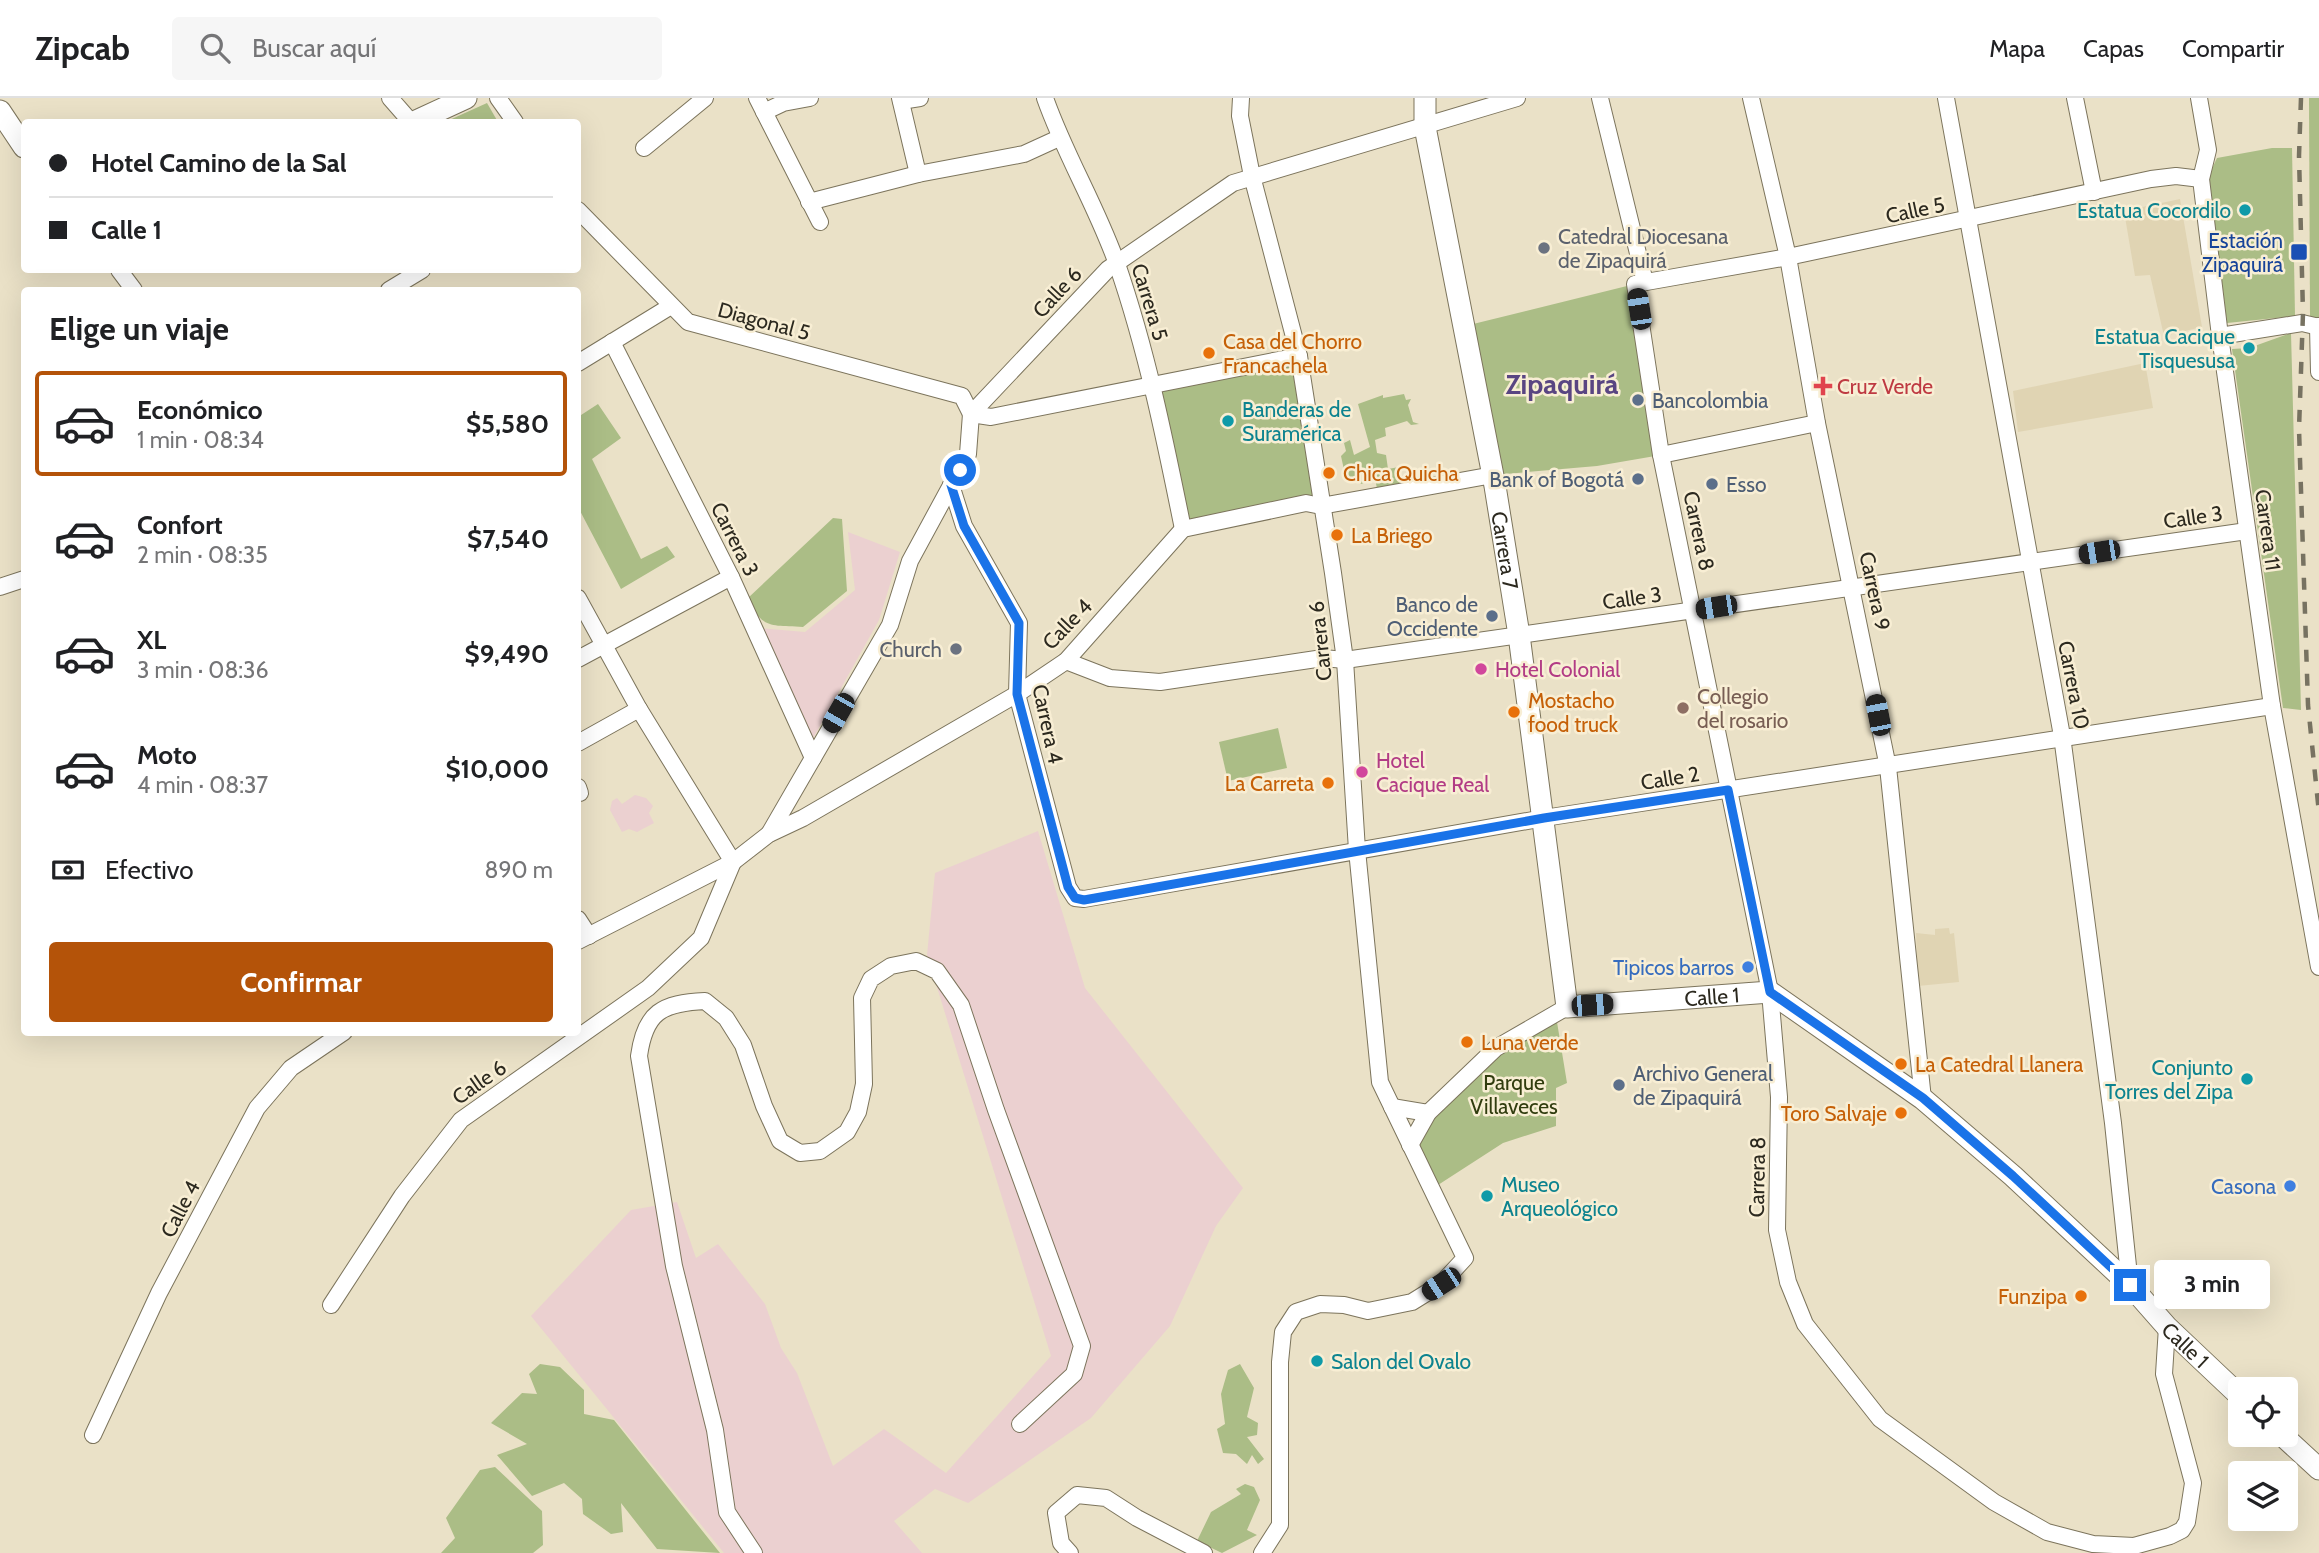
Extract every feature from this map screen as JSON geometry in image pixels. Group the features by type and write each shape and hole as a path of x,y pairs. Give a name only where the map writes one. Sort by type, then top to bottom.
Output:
{"street":[{"path":"390,98 410,119"},
{"path":"420,119 466,98"},
{"path":"498,98 513,119"},
{"path":"645,148 705,98"},
{"path":"810,98 761,105 820,222"},
{"path":"918,174 901,99 920,98"},
{"name":"Carrera 5","path":"1045,98 1059,138 1116,262 1153,383 1183,529"},
{"path":"1241,98 1240,116 1252,176"},
{"name":"Carrera 7","path":"1425,98 1425,127 1493,475 1519,635 1567,1007"},
{"name":"Calle 6","path":"971,414 1116,262 1233,183 1517,98"},
{"name":"Carrera 8","path":"1600,98 1640,284 1661,455 1695,611 1728,790 1770,992 1779,1097 1777,1230 1788,1282 1805,1324 1880,1419 1994,1502 2047,1532 2093,1544 2134,1546 2182,1530 2187,1522 2193,1483 2164,1374 2167,1327"},
{"name":"Carrera 9","path":"1751,98 1788,257 1817,423 1853,585 1888,767 1923,1098"},
{"name":"Carrera 10","path":"1946,98 2062,736 2133,1288"},
{"path":"2075,98 2094,192"},
{"name":"Carrera 11","path":"2199,98 2208,150 2202,179 2220,336 2272,706 2319,967"},
{"path":"0,111 21,142"},
{"path":"809,202 918,174 1024,154 1059,138"},
{"name":"Carrera 6","path":"1252,176 1298,356 1345,660 1357,850 1380,1082 1465,1258 1441,1284 1412,1302 1368,1311 1344,1305 1320,1304 1296,1312 1283,1332 1280,1362 1280,1525 1262,1553"},
{"name":"Calle 5","path":"1640,284 1788,257 2176,176 2202,179"},
{"name":"Diagonal 5","path":"581,213 688,322 962,396 971,414"},
{"path":"397,287 418,273"},
{"path":"581,361 671,306"},
{"path":"2220,336 2302,323 2318,327 2319,372"},
{"name":"Carrera 3","path":"611,342 731,577 813,758"},
{"path":"769,834 890,625 910,561 968,454 971,414 992,417 1298,356"},
{"path":"1661,455 1817,423"},
{"path":"1183,529 1306,503 1321,506 1493,475"},
{"name":"Carrera 4","path":"951,485 964,526 1019,623 1017,694 1068,887 1075,898"},
{"name":"Calle 4","path":"583,938 733,862 769,834 803,818 1017,694 1066,661 1183,529"},
{"name":"Calle 3","path":"1066,661 1110,678 1160,682 1323,658 1345,660 1695,611 1853,585 2247,531"},
{"path":"581,657 731,577"},
{"path":"0,587 21,580"},
{"path":"581,604 639,709 733,862"},
{"name":"Calle 2","path":"1075,898 1084,900 1544,818 1888,767 2062,736 2272,706"},
{"path":"581,741 639,709"},
{"name":"Calle 6","path":"581,1036 628,1003 701,938 733,862"},
{"path":"754,1553 727,1512 715,1430 674,1266 639,1056 642,1031 658,1011 678,1002 705,1000 726,1018 743,1045 764,1106 780,1141 800,1153 820,1151 847,1132 858,1112 864,1084 862,998 871,979 891,966 916,961 937,971 961,1005 996,1110 1082,1346 1074,1374 1020,1424"},
{"name":"Calle 1","path":"1410,1145 1428,1113 1496,1048 1567,1007 1770,992 1923,1098 2013,1176 2133,1288 2167,1327 2228,1385"},
{"name":"Calle 4","path":"93,1435 159,1293 257,1108 291,1069 338,1036"},
{"name":"Calle 6","path":"331,1305 402,1196 461,1119 580,1036"},
{"path":"1392,1107 1428,1113"},
{"name":"Calle 1","path":"2133,1288 2175,1319 2237,1377"},
{"path":"2298,1433 2319,1452"},
{"path":"2295,1447 2319,1469"},
{"path":"1070,1553 1061,1543 1056,1513 1077,1495 1106,1498 1137,1518 1204,1553"}],"shaded area":[{"path":"2180,199 2202,327 2164,336 2150,275 2135,276 2124,211"},
{"path":"2145,363 2153,408 2018,432 2013,391"},
{"path":"848,532 900,552 879,620 811,742 760,628 805,632 855,590"},
{"path":"635,795 646,798 653,806 649,813 654,823 637,832 629,829 622,832 610,810 612,801 617,798 622,804"},
{"path":"1038,831 1085,988 1243,1188 1216,1226 1170,1326 1091,1418 968,1503 935,1489 894,1521 922,1553 724,1553 531,1316 631,1210 677,1202 696,1258 718,1244 765,1304 781,1348 797,1373 833,1466 884,1429 946,1473 1051,1356 927,955 935,873"},
{"path":"1949,928 1950,934 1954,933 1959,982 1918,986 1916,933 1935,935 1935,929"}],"green space":[{"path":"2309,98 2319,98 2319,321 2310,319"},
{"path":"487,103 496,119 452,119"},
{"path":"2272,148 2292,148 2295,316 2227,323 2209,175 2217,158"},
{"path":"1635,284 1661,455 1597,466 1493,475 1465,326"},
{"path":"2291,333 2301,710 2283,708 2232,349 2249,348"},
{"path":"1290,359 1317,499 1185,525 1159,384"},
{"path":"1404,394 1406,400 1411,399 1408,405 1413,422 1419,424 1411,425 1407,421 1385,428 1386,436 1375,440 1377,453 1386,455 1388,469 1399,467 1404,488 1378,493 1375,479 1361,484 1357,476 1346,479 1341,456 1346,451 1344,443 1350,440 1354,455 1370,447 1358,404 1383,395 1383,398"},
{"path":"598,404 621,438 592,459 641,559 667,546 675,557 621,589 581,513 581,415"},
{"path":"833,518 842,519 847,591 803,627 775,625 763,621 748,598"},
{"path":"1278,728 1287,768 1228,781 1219,742"},
{"name":"Parque Villaveces","path":"1557,1022 1567,1083 1556,1088 1556,1126 1503,1143 1438,1185 1418,1145 1429,1117 1499,1052"},
{"path":"540,1364 560,1367 584,1390 584,1414 614,1420 720,1553 657,1549 621,1503 623,1532 611,1534 583,1514 582,1499 564,1483 532,1496 497,1455 527,1444 491,1423 522,1393 537,1394 529,1374"},
{"path":"1240,1364 1254,1388 1247,1417 1258,1423 1257,1435 1247,1437 1264,1459 1258,1464 1252,1455 1247,1464 1236,1454 1223,1453 1217,1429 1225,1424 1221,1394 1228,1370"},
{"path":"495,1467 542,1511 543,1545 533,1553 441,1553 455,1538 446,1518 480,1470"},
{"path":"1245,1484 1254,1487 1260,1500 1247,1530 1257,1535 1222,1553 1197,1541 1211,1512 1241,1494 1236,1489"}],"railway":[{"path":"2301,98 2299,156 2303,313 2299,429 2308,705 2319,813"}],"place":[{"name":"Estatua Cocordilo","path":"2245,210"},
{"name":"Catedral Diocesana de Zipaquirá","path":"1544,248"},
{"name":"Estación Zipaquirá","path":"2299,252"},
{"name":"Estatua Cacique Tisquesusa","path":"2249,348"},
{"name":"Casa del Chorro Francachela","path":"1209,353"},
{"name":"Cruz Verde","path":"1823,386"},
{"name":"Bancolombia","path":"1638,400"},
{"name":"Banderas de Suramérica","path":"1228,421"},
{"name":"Chica Quicha","path":"1329,473"},
{"name":"Bank of Bogotá","path":"1638,479"},
{"name":"Esso","path":"1712,484"},
{"name":"La Briego","path":"1337,535"},
{"name":"Banco de Occidente","path":"1492,616"},
{"name":"Church","path":"956,649"},
{"name":"Hotel Colonial","path":"1481,669"},
{"name":"Collegio del rosario","path":"1683,708"},
{"name":"Mostacho food truck","path":"1514,712"},
{"name":"Hotel Cacique Real","path":"1362,772"},
{"name":"La Carreta","path":"1328,783"},
{"name":"Tipicos barros","path":"1748,967"},
{"name":"Luna verde","path":"1467,1042"},
{"name":"La Catedral Llanera","path":"1901,1064"},
{"name":"Conjunto Torres del Zipa","path":"2247,1079"},
{"name":"Archivo General de Zipaquirá","path":"1619,1085"},
{"name":"Toro Salvaje","path":"1901,1113"},
{"name":"Casona","path":"2290,1186"},
{"name":"Museo Arqueológico","path":"1487,1196"},
{"name":"Funzipa","path":"2081,1296"},
{"name":"Salon del Ovalo","path":"1317,1361"}],"district":[{"name":"Zipaquirá","path":"1562,384"}],"route":[{"path":"960,470 951,485 964,526 1019,623 1017,694 1068,887 1075,898 1084,900 1544,818 1728,790 1770,992 1923,1098 2013,1176 2130,1285"}]}
